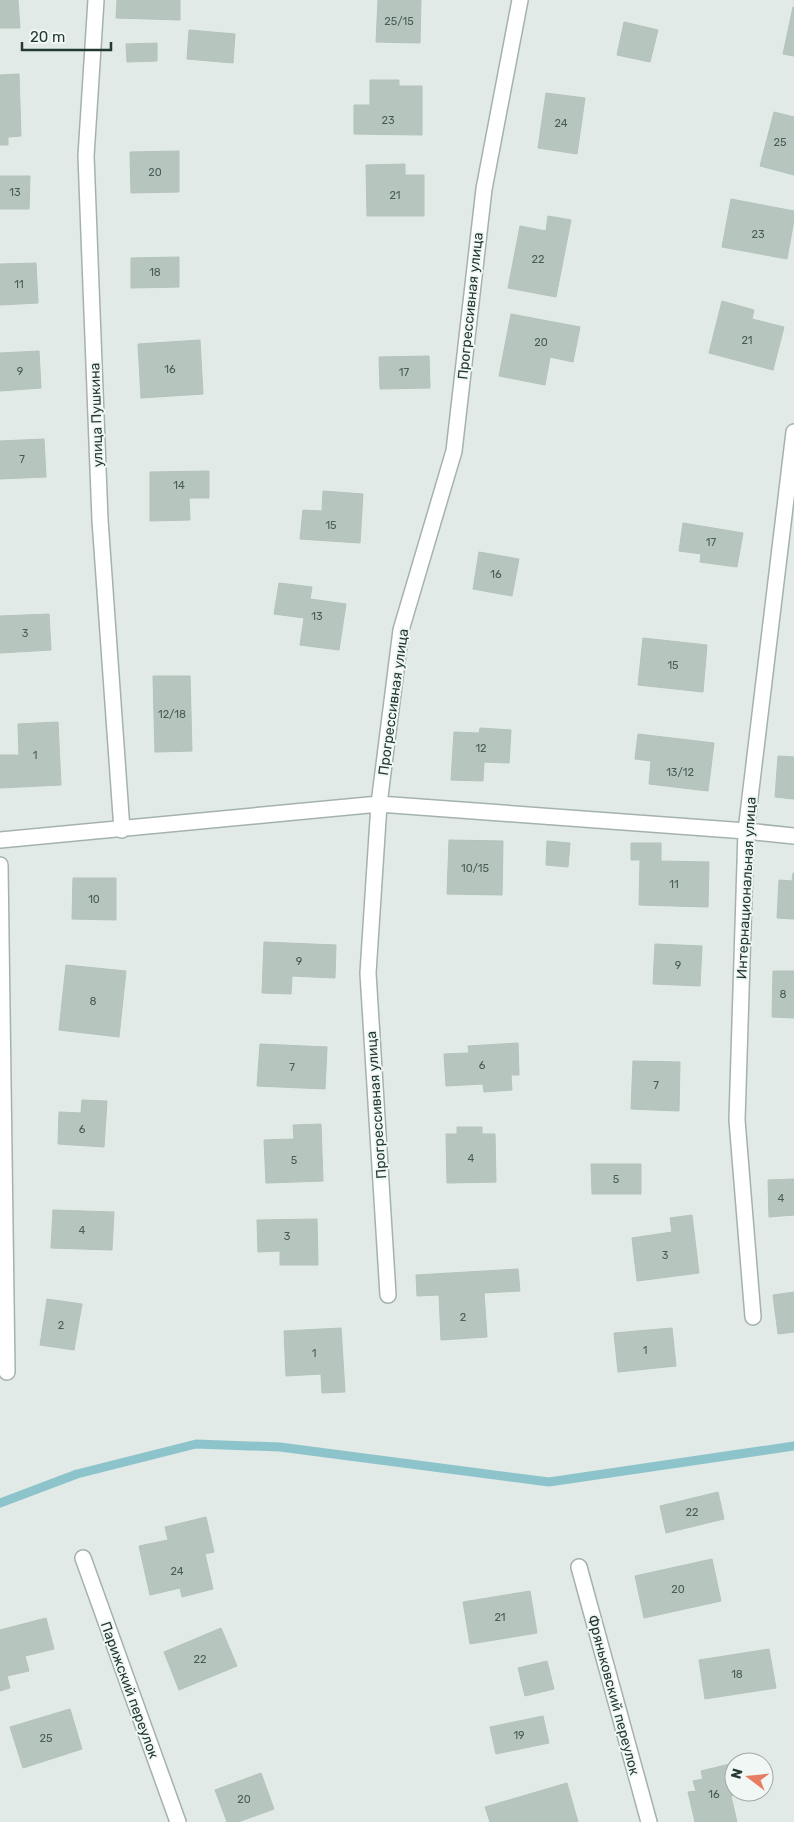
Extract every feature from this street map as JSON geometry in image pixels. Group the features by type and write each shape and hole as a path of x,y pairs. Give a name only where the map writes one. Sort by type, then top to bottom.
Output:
{"street":[{"name":"улица Пушкина","path":"96,0 86,156 100,520 122,830"},
{"name":"Прогрессивная улица","path":"388,1295 368,973 379,804 401,630 454,451 484,189 520,0"},
{"name":"Интернациональная улица","path":"753,1317 737,1120 746,831 794,432"},
{"path":"0,840 122,830 379,804 794,836"},
{"path":"0,866 7,1372"},
{"name":"Парижский переулок","path":"83,1558 178,1822"},
{"name":"Фряньковский переулок","path":"579,1567 649,1822"}],"building":[{"path":"0,0 18,0 20,28 0,28"},
{"path":"117,0 180,0 180,20 116,18"},
{"path":"378,0 421,0 420,43 376,42"},
{"path":"794,7 794,56 783,54"},
{"path":"624,22 658,30 650,62 617,55"},
{"path":"189,30 235,34 233,63 187,59"},
{"path":"157,43 157,61 127,62 126,44"},
{"path":"19,74 21,136 8,137 8,145 0,145 0,75"},
{"path":"370,80 399,80 399,86 422,86 422,135 354,134 354,105 370,105"},
{"path":"546,93 585,98 577,154 538,148"},
{"path":"774,112 794,117 794,175 760,166"},
{"path":"179,151 179,192 131,193 130,152"},
{"path":"405,164 405,175 424,175 424,216 367,216 366,165"},
{"path":"0,176 30,176 29,209 0,209"},
{"path":"731,199 794,211 787,259 722,247"},
{"path":"548,216 571,220 556,297 508,288 520,226 546,231"},
{"path":"179,257 179,287 131,288 131,258"},
{"path":"36,263 38,303 0,305 0,264"},
{"path":"722,301 754,310 752,319 784,327 773,370 709,353"},
{"path":"511,314 580,327 573,362 550,357 545,385 499,376"},
{"path":"200,340 203,394 141,398 138,344"},
{"path":"39,351 41,388 0,391 0,353"},
{"path":"429,356 430,388 380,389 379,357"},
{"path":"44,439 46,477 0,479 0,441"},
{"path":"209,471 209,498 189,498 190,520 150,521 150,472"},
{"path":"323,491 363,494 360,543 300,539 303,510 322,511"},
{"path":"683,523 743,533 737,567 700,562 701,554 679,551"},
{"path":"479,552 519,559 512,596 473,589"},
{"path":"279,583 312,587 310,599 346,604 339,650 300,645 304,618 274,614"},
{"path":"49,614 51,650 0,653 0,616"},
{"path":"643,638 707,645 703,692 638,685"},
{"path":"153,676 190,676 192,751 155,752"},
{"path":"58,722 61,785 0,788 0,755 19,755 18,724"},
{"path":"480,728 511,730 509,763 484,762 483,781 451,780 454,732 479,733"},
{"path":"638,734 714,743 708,791 649,784 651,761 635,759"},
{"path":"778,756 794,757 794,799 775,797"},
{"path":"449,840 503,841 502,895 447,894"},
{"path":"547,841 570,843 568,867 546,865"},
{"path":"631,843 661,843 661,861 709,862 708,907 639,905 640,860 631,860"},
{"path":"793,873 794,919 777,918 779,880 792,881"},
{"path":"73,878 116,878 116,920 72,919"},
{"path":"264,942 336,945 335,978 292,976 291,994 262,993"},
{"path":"655,944 702,946 700,986 653,984"},
{"path":"66,965 126,971 119,1037 59,1030"},
{"path":"773,971 794,971 794,1018 772,1017"},
{"path":"518,1043 519,1075 511,1075 512,1090 484,1092 483,1084 446,1086 444,1054 469,1053 468,1046"},
{"path":"260,1044 327,1047 325,1089 257,1086"},
{"path":"633,1061 680,1062 679,1111 631,1109"},
{"path":"82,1100 107,1101 104,1147 58,1144 59,1112 81,1113"},
{"path":"321,1124 323,1181 266,1183 264,1140 294,1139 293,1125"},
{"path":"457,1127 482,1127 482,1134 495,1134 496,1182 447,1183 446,1134 457,1134"},
{"path":"591,1164 641,1164 641,1194 592,1194"},
{"path":"794,1179 794,1215 769,1217 768,1180"},
{"path":"53,1210 114,1212 112,1250 51,1248"},
{"path":"692,1215 699,1273 637,1281 632,1238 672,1232 670,1218"},
{"path":"317,1219 318,1265 280,1265 280,1251 258,1252 257,1220"},
{"path":"518,1269 520,1291 484,1293 487,1337 441,1340 439,1295 417,1296 416,1275"},
{"path":"794,1292 794,1332 778,1334 773,1295"},
{"path":"47,1299 82,1304 74,1350 40,1345"},
{"path":"341,1328 345,1392 322,1393 321,1374 286,1376 284,1331"},
{"path":"672,1328 676,1366 618,1372 614,1333"},
{"path":"718,1492 724,1519 666,1533 660,1506"},
{"path":"206,1517 214,1552 205,1554 213,1589 182,1597 180,1588 150,1595 139,1546 168,1540 165,1527"},
{"path":"712,1559 721,1601 644,1618 635,1576"},
{"path":"530,1591 537,1633 470,1644 463,1602"},
{"path":"46,1618 54,1649 25,1656 29,1671 7,1676 10,1688 0,1691 0,1630"},
{"path":"221,1628 237,1666 179,1690 164,1652"},
{"path":"769,1649 776,1688 705,1699 699,1660"},
{"path":"547,1661 554,1689 525,1696 518,1668"},
{"path":"70,1709 82,1749 23,1768 10,1727"},
{"path":"543,1716 549,1743 496,1754 490,1727"},
{"path":"724,1765 724,1802 732,1802 737,1822 695,1822 688,1792 696,1791 693,1781 703,1779 701,1771"},
{"path":"261,1773 274,1809 238,1822 227,1822 215,1790"},
{"path":"567,1783 578,1822 490,1822 485,1807"}],"waterway":[{"path":"0,1503 77,1474 196,1444 280,1447 549,1482 794,1446"}]}
